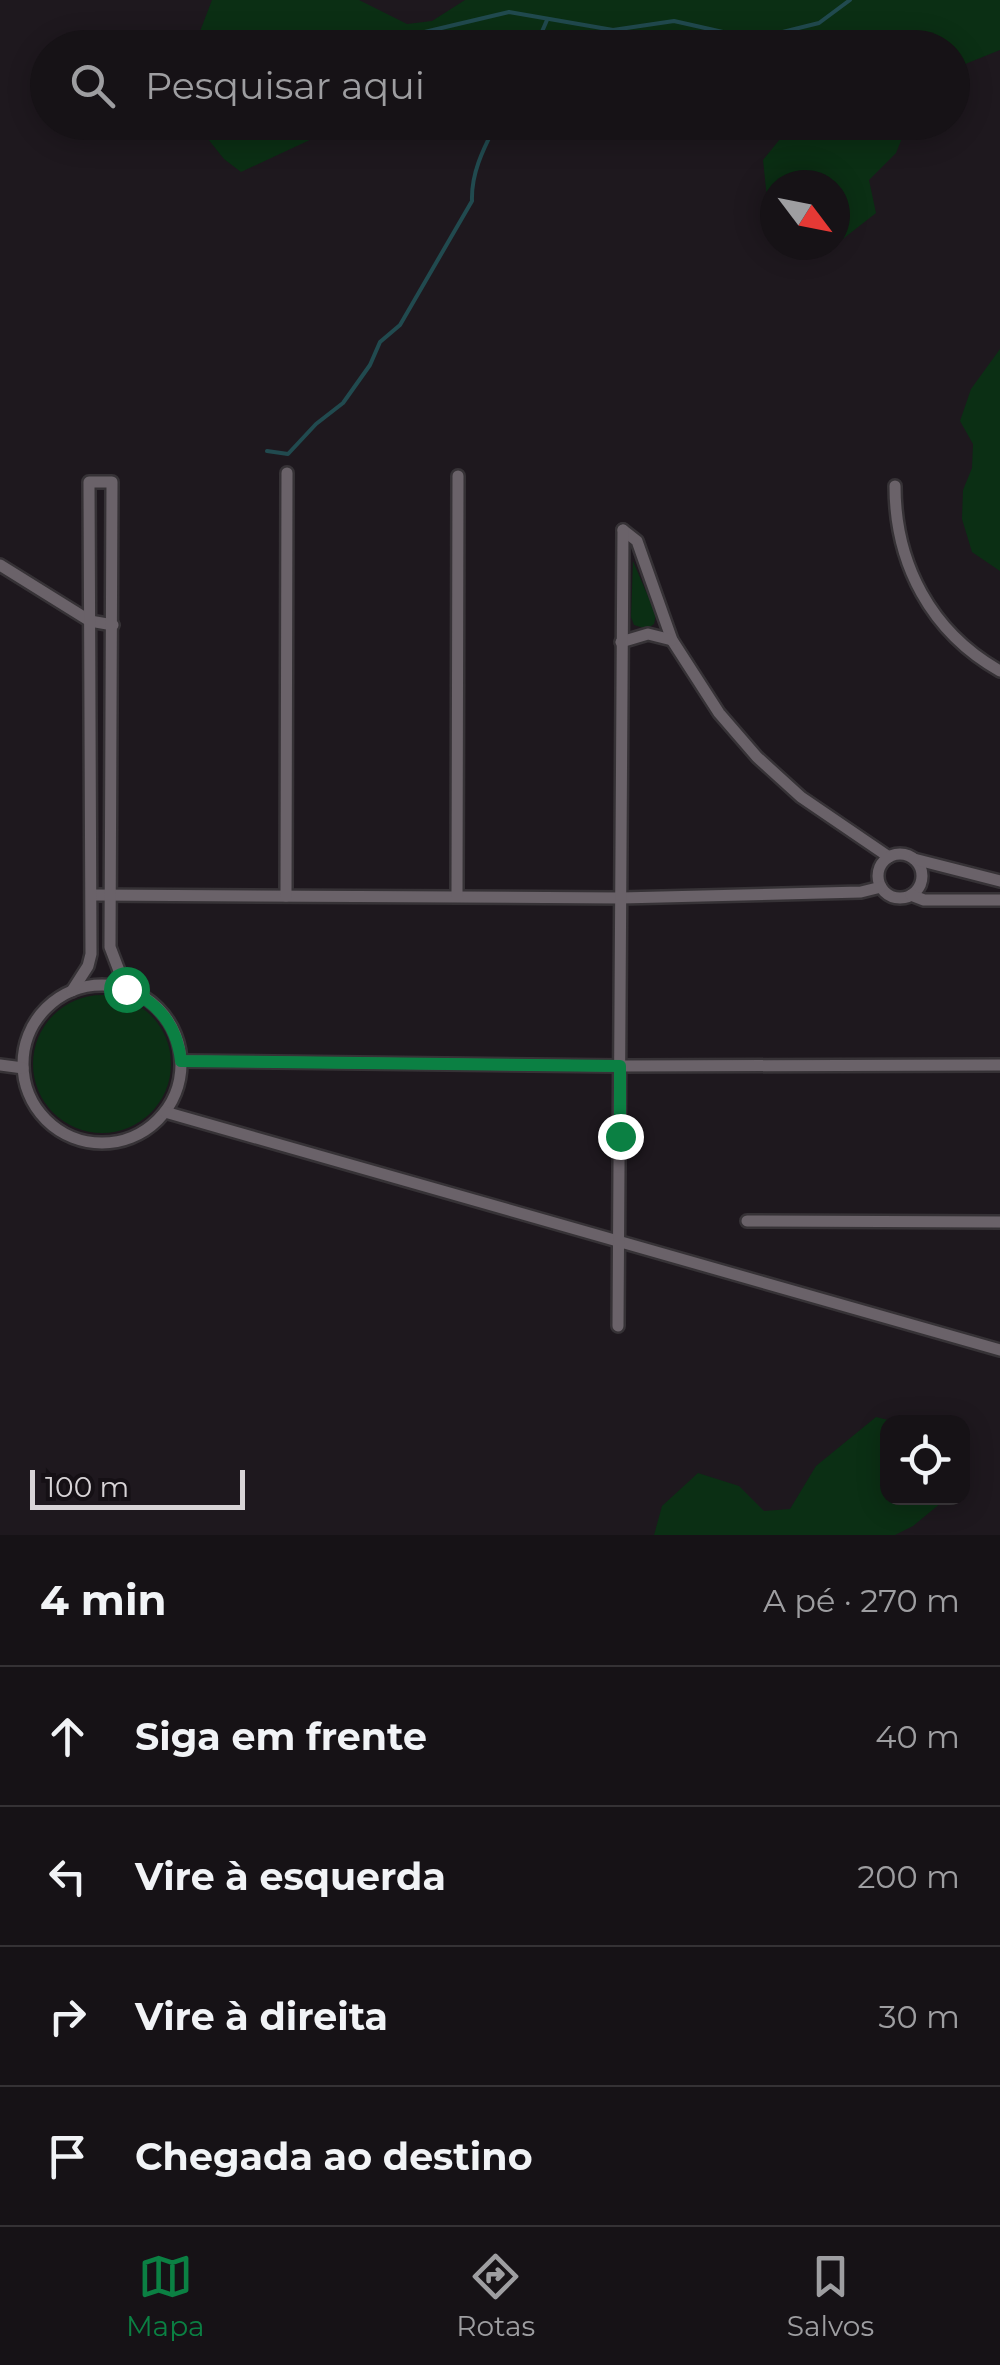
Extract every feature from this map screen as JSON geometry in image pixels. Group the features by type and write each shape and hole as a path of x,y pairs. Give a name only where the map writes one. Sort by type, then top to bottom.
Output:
{"street":[{"path":"286,896 287,473"},
{"path":"457,895 458,476"},
{"path":"72,991 99,985 126,989 150,1002 169,1022 180,1047 177,1088 164,1112 144,1131 119,1141 78,1140 54,1127 36,1107 23,1068 27,1040 40,1016 72,991 91,954 89,482 112,482 110,948 126,989"},
{"path":"895,486 897,528 917,588 954,638 1000,671"},
{"path":"618,1326 623,530 636,541 672,640 710,702 757,757 801,796 889,857"},
{"path":"0,565 90,621 113,625"},
{"path":"621,642 648,634 672,640"},
{"path":"880,888 879,867 889,857 902,854 1000,880"},
{"path":"911,895 922,878 914,860"},
{"path":"92,894 622,898 861,892 880,888 898,898 911,895 924,900 1000,900"},
{"path":"181,1061 1000,1065"},
{"path":"0,1065 23,1068"},
{"path":"164,1112 1000,1350"},
{"path":"746,1221 1000,1222"}],"green space":[{"path":"212,0 359,0 407,24 432,21 465,0 1000,0 1000,50 970,62 970,30 201,30"},
{"path":"209,140 310,140 241,172"},
{"path":"779,140 901,140 896,153 869,180 876,213 850,233 850,170 764,170 763,160"},
{"path":"1000,349 1000,571 972,552 962,519 963,490 972,468 973,444 960,421 971,389"},
{"path":"633,561 656,615 654,624 647,629 634,625 631,617"},
{"path":"102,995 128,1000 151,1015 166,1038 171,1064 166,1090 151,1113 128,1128 102,1133 76,1128 53,1113 38,1090 33,1064 38,1038 53,1015 76,1000"},
{"path":"876,1417 880,1418 880,1505 938,1505 895,1535 654,1535 662,1506 698,1473 739,1486 764,1511 790,1509 816,1466"}],"waterway":[{"path":"791,30 819,23 850,0"},
{"path":"433,30 509,12 613,30"},
{"path":"543,30 547,20"},
{"path":"613,30 674,21 714,30"},
{"path":"267,451 288,454 343,403 370,365 380,342 400,325 472,201 476,170 488,140"}],"route":[{"path":"126,989 150,1002 169,1022 180,1047 181,1061 620,1066 620,1136"}]}
